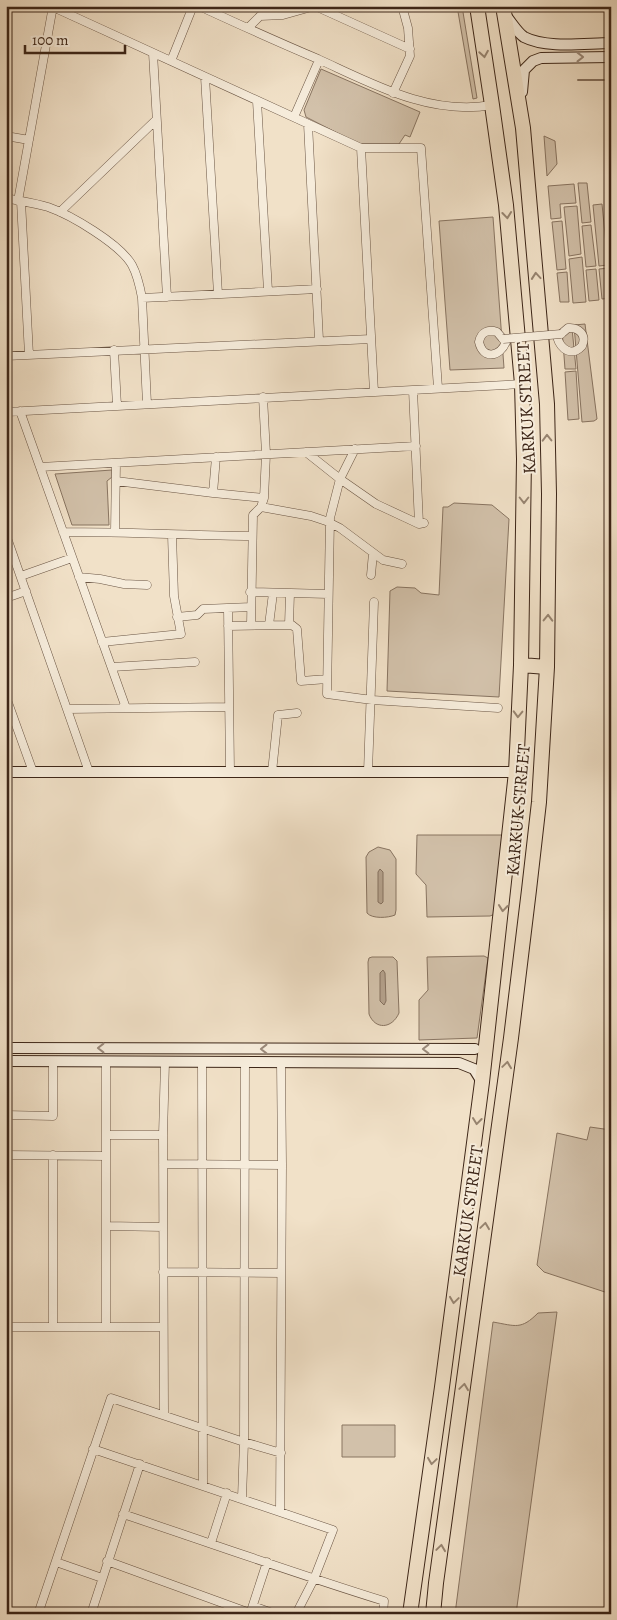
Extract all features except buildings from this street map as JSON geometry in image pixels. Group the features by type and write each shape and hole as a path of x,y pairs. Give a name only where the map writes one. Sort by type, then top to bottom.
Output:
{"highway":[{"name":"KARKUK STREET","path":"410,1614 488,1032 516,772 521,665 524,517 522,384 507,215 476,6"},
{"name":"KARKUK STREET","path":"433,1614 511,1038 529,890 539,802 547,667 549,494 546,404 522,125 504,10"},
{"path":"521,665 547,667"},
{"path":"416,1579 436,1584"}],"street":[{"path":"171,61 193,6"},
{"path":"199,6 212,9 248,28 383,90 440,106 481,107 492,105"},
{"path":"248,28 260,16 283,14 316,6 410,49"},
{"path":"393,93 410,59 408,28 402,6"},
{"path":"29,354 19,201 53,7 360,148 421,148 438,388"},
{"path":"504,10 517,31 532,40 556,44 611,44"},
{"path":"153,53 167,297"},
{"path":"522,125 522,79 524,70 533,61 549,57 611,57"},
{"path":"294,117 319,60"},
{"path":"205,77 218,294"},
{"path":"257,101 268,291"},
{"path":"60,212 156,120"},
{"path":"308,124 319,340"},
{"path":"6,136 29,140"},
{"path":"360,148 374,392"},
{"path":"6,198 36,204 60,212 103,238 132,264 142,298 146,404"},
{"path":"142,298 317,289"},
{"path":"506,342 498,353 489,354 482,350 479,342 484,332 493,330 503,338 561,334 568,328 577,329 584,338 582,346 576,351 567,351 560,346 557,337"},
{"path":"6,356 144,348 372,339"},
{"path":"114,350 117,406"},
{"path":"6,412 522,384"},
{"path":"306,452 376,504 422,524 413,390"},
{"path":"251,625 250,592 253,515 261,507 264,498 266,454 263,397"},
{"path":"20,411 126,708"},
{"path":"40,466 416,446"},
{"path":"355,449 340,479 329,522 327,694 372,700 498,708"},
{"path":"213,493 216,457"},
{"path":"115,532 116,463"},
{"path":"116,481 264,498"},
{"path":"261,507 311,516 329,522 352,536 383,560 402,564"},
{"path":"63,532 252,536"},
{"path":"6,535 89,772"},
{"path":"102,642 181,634 174,596 172,535"},
{"path":"371,575 373,553"},
{"path":"21,576 72,558"},
{"path":"79,577 124,584 147,585"},
{"path":"6,598 26,591"},
{"path":"250,592 328,594"},
{"path":"270,625 272,593"},
{"path":"289,625 290,594"},
{"path":"368,772 374,602"},
{"path":"177,617 197,615 202,609 251,607"},
{"path":"228,608 230,772"},
{"path":"228,626 289,625 297,629 301,680 327,679"},
{"path":"112,667 195,662"},
{"path":"6,697 33,772"},
{"path":"68,709 229,707"},
{"path":"272,772 278,715 297,713"},
{"path":"6,772 516,772"},
{"path":"459,1064 470,1057 488,1032"},
{"path":"6,1048 475,1049"},
{"path":"41,1048 41,1062"},
{"path":"220,1048 220,1062"},
{"path":"6,1061 459,1064 474,1069 482,1082"},
{"path":"6,1115 52,1116 53,1062"},
{"path":"106,1062 106,1327"},
{"path":"164,1415 163,1135 165,1062"},
{"path":"202,1062 203,1485"},
{"path":"242,1498 244,1442 245,1062"},
{"path":"280,1511 281,1062"},
{"path":"106,1135 163,1135"},
{"path":"6,1155 106,1156"},
{"path":"53,1327 54,1155"},
{"path":"163,1164 282,1164"},
{"path":"106,1226 163,1227"},
{"path":"163,1272 281,1273"},
{"path":"6,1327 163,1327"},
{"path":"38,1614 111,1398 281,1453"},
{"path":"93,1449 333,1530 314,1579 296,1614"},
{"path":"91,1614 140,1464"},
{"path":"211,1543 226,1493"},
{"path":"123,1514 384,1601 383,1614"},
{"path":"108,1561 249,1611"},
{"path":"56,1562 102,1578"},
{"path":"249,1611 267,1562"},
{"path":"218,1614 249,1611 275,1614"}],"shaded area":[{"path":"457,6 462,6 477,98 473,99"},
{"path":"321,69 420,112 410,137 405,135 399,144 359,144 306,117 304,110"},
{"path":"544,136 555,141 557,164 547,176"},
{"path":"578,183 587,183 591,222 582,223"},
{"path":"574,184 576,203 560,204 561,218 551,219 548,186"},
{"path":"602,204 608,265 599,266 593,205"},
{"path":"577,206 581,254 569,256 564,207"},
{"path":"493,217 504,368 450,370 439,221"},
{"path":"562,221 566,269 557,270 552,222"},
{"path":"591,225 596,266 586,267 582,226"},
{"path":"582,257 586,302 573,303 569,259"},
{"path":"609,268 611,298 602,299 599,269"},
{"path":"596,269 599,300 589,301 586,270"},
{"path":"567,272 569,302 560,302 557,273"},
{"path":"585,324 597,419 582,422 574,325"},
{"path":"572,328 576,369 565,369 562,329"},
{"path":"576,371 579,419 568,420 565,372"},
{"path":"112,470 112,477 107,481 109,525 72,525 55,474"},
{"path":"454,503 492,505 509,519 499,697 387,691 390,591 397,587 415,588 421,593 439,595 443,507 448,507"},
{"path":"417,835 502,835 495,914 490,916 427,917 426,885 416,874"},
{"path":"378,847 390,850 396,859 396,910 395,915 388,917 376,917 367,913 366,857 369,852"},
{"path":"380,869 383,872 383,902 381,904 378,902 378,872"},
{"path":"484,956 488,958 477,1038 419,1040 419,1000 428,990 427,957"},
{"path":"393,957 397,961 399,1013 392,1022 384,1026 375,1023 369,1014 368,962 369,958"},
{"path":"383,970 385,973 386,1001 384,1005 380,1001 380,973"},
{"path":"590,1127 611,1130 611,1294 544,1272 537,1265 557,1133 587,1140"},
{"path":"557,1312 516,1614 455,1614 493,1322 518,1325 527,1322 538,1313"},
{"path":"342,1425 395,1425 395,1457 342,1457"}],"waterway":[{"path":"578,80 611,80"}]}
